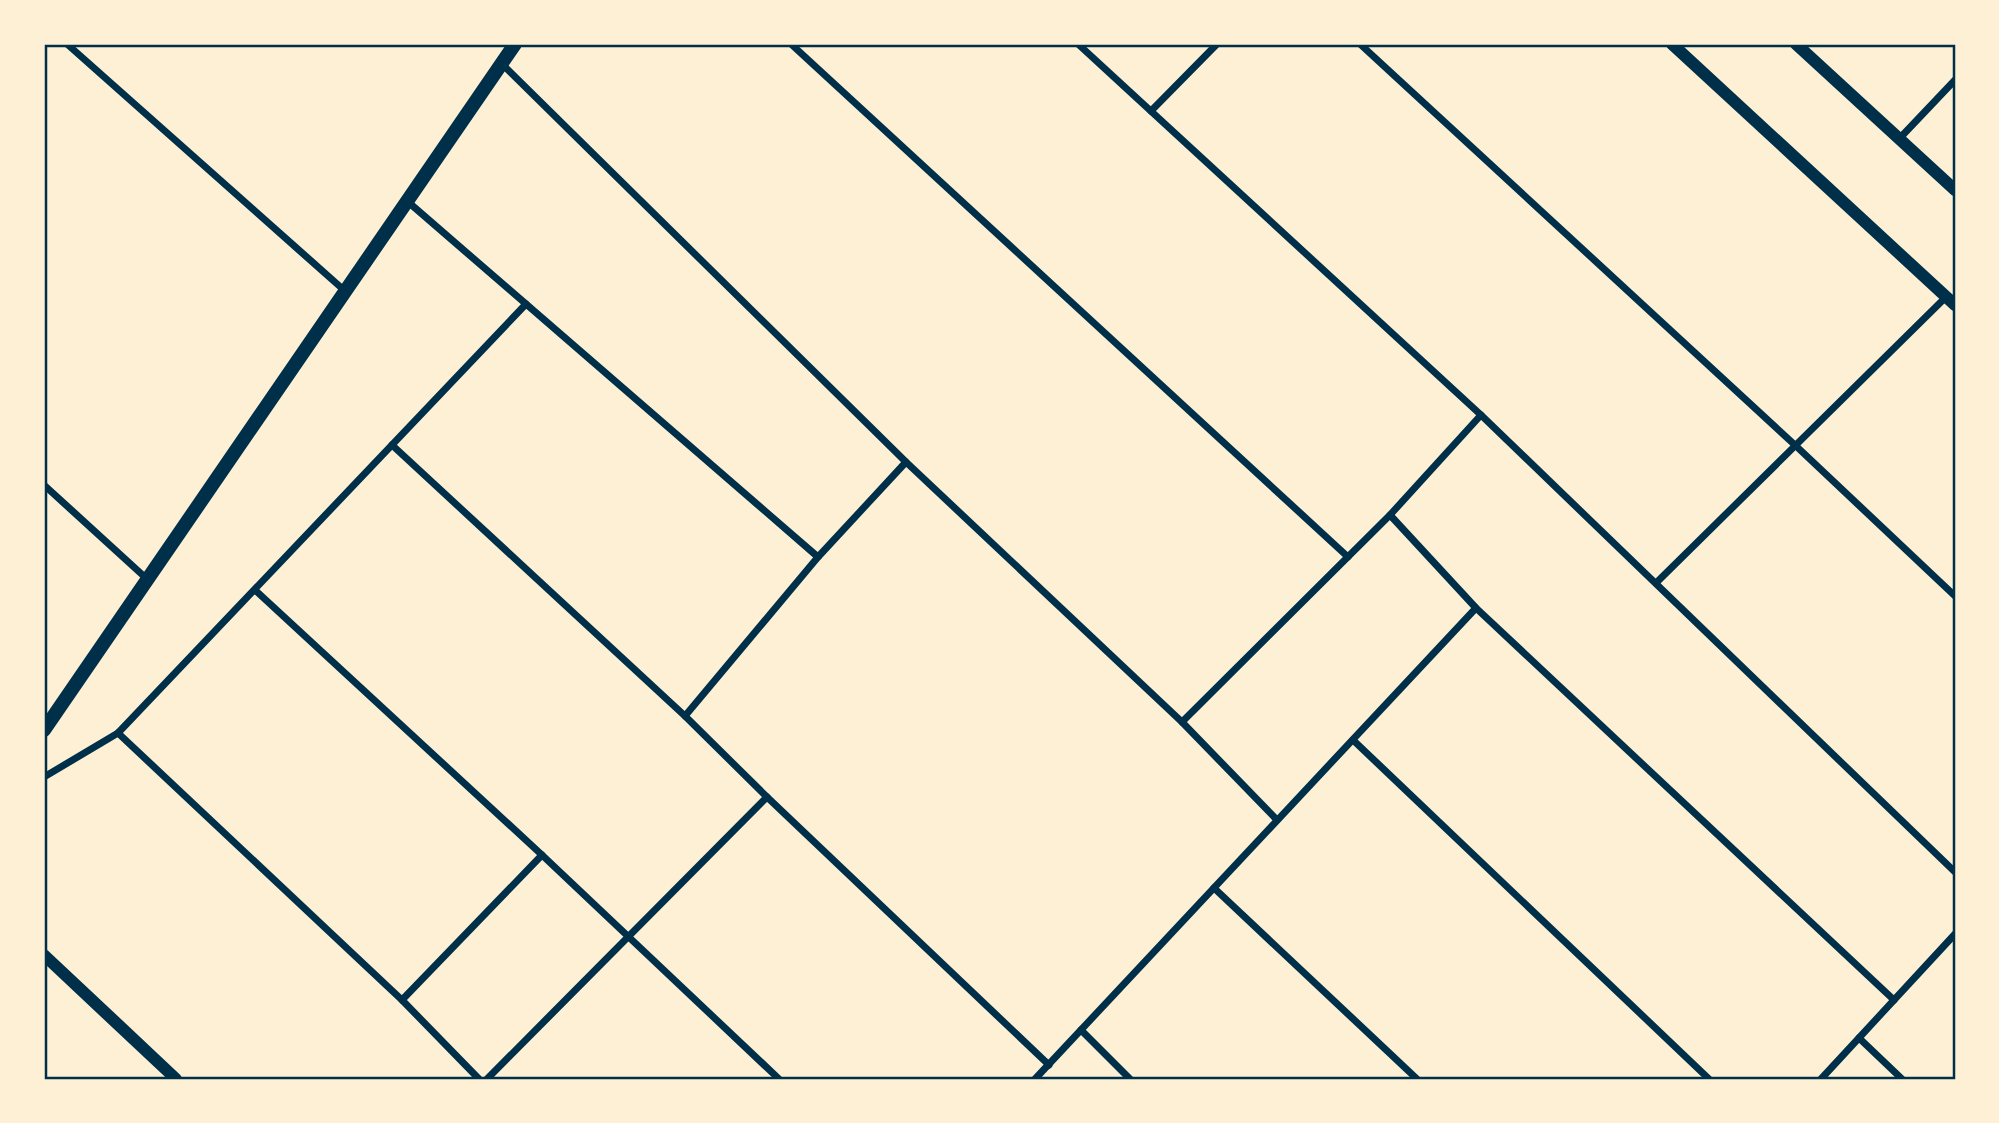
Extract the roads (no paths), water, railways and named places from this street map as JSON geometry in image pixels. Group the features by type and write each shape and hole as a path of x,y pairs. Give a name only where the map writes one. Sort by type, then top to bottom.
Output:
{"main road":[{"path":"44,730 515,44"}],"street":[{"path":"67,44 345,291"},
{"path":"791,44 1348,557"},
{"path":"1078,44 1481,415 1955,872"},
{"path":"1152,111 1217,44"},
{"path":"1360,44 1955,596"},
{"path":"1656,583 1796,446 1951,301 1672,44"},
{"path":"1796,44 1955,190"},
{"path":"501,63 906,462 1182,722 1277,821"},
{"path":"1899,139 1955,80"},
{"path":"407,200 817,557"},
{"path":"44,777 118,733 526,304"},
{"path":"1182,722 1390,515 1481,415"},
{"path":"392,445 685,716 766,797 1049,1065"},
{"path":"685,716 817,557 906,462"},
{"path":"44,485 147,579"},
{"path":"1390,515 1476,608 1894,1000"},
{"path":"255,590 779,1079"},
{"path":"1035,1079 1476,608"},
{"path":"118,733 402,1000 479,1079"},
{"path":"1353,740 1709,1079"},
{"path":"487,1079 766,797"},
{"path":"402,1000 542,855"},
{"path":"1214,888 1418,1079"},
{"path":"1821,1079 1955,934"},
{"path":"44,955 176,1079"},
{"path":"1081,1030 1130,1079"},
{"path":"1859,1038 1902,1079"}]}
